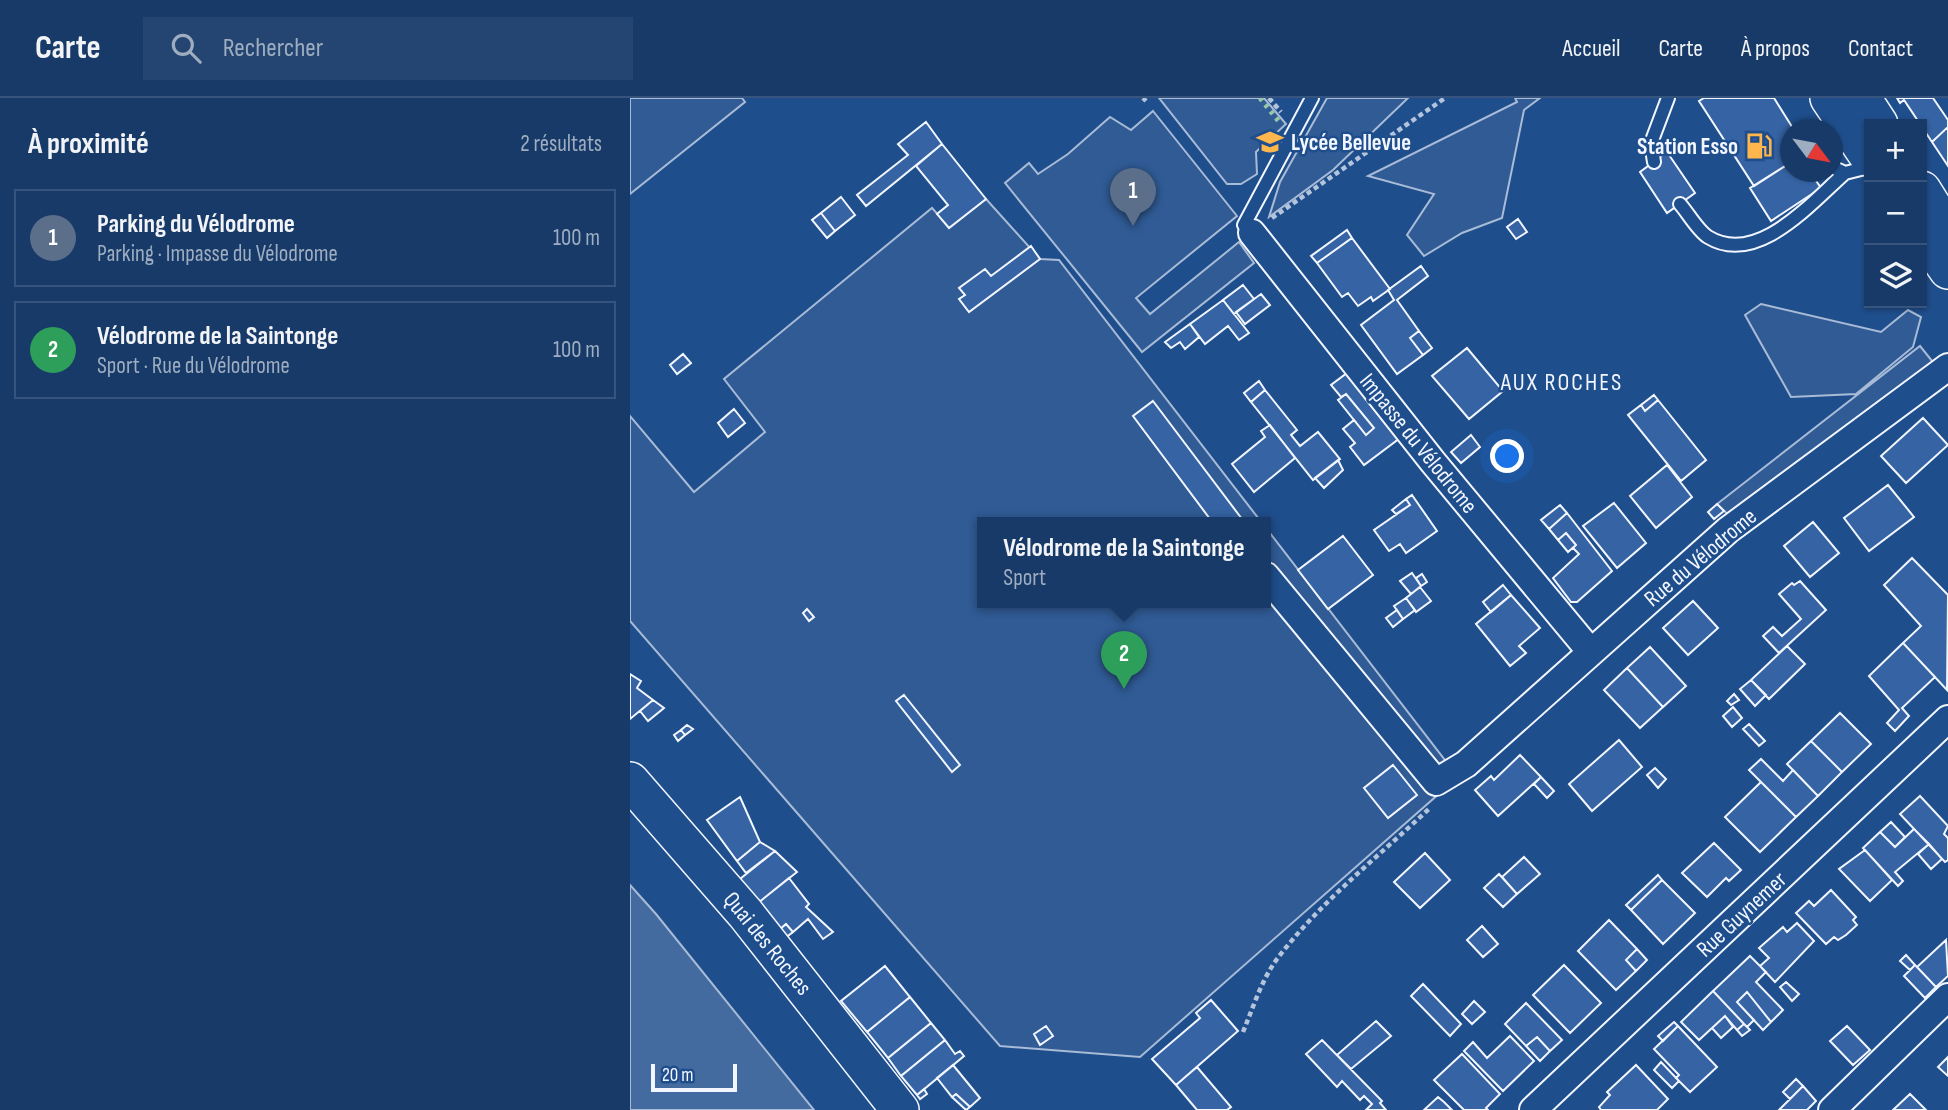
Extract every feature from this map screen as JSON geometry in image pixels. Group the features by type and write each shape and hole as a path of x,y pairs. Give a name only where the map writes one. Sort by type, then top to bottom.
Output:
{"street":[{"path":"1829,98 1857,165"},
{"path":"1861,98 1876,119"},
{"path":"1927,191 1948,215"},
{"path":"1927,198 1948,231"},
{"name":"Impasse du Vélodrome","path":"1248,229 1433,462 1590,652"},
{"path":"1927,240 1948,270"},
{"name":"Rue du Vélodrome","path":"1271,582 1436,782 1466,764 1728,530 1948,367"},
{"name":"Rue Guynemer","path":"1533,1110 1948,719"},
{"name":"Quai des Roches","path":"630,781 745,913 900,1110"},
{"path":"1832,1110 1948,997"}],"lane":[{"path":"1248,229 1312,98"},
{"path":"1654,162 1651,143 1668,98"},
{"path":"1681,204 1708,237 1741,245 1777,233 1857,165"}],"path":[{"path":"1248,229 1445,98"},
{"path":"1242,1032 1260,989 1277,959 1312,919 1457,782 1466,764"}],"shaded area":[{"path":"630,98 742,98 745,102 630,194"},
{"path":"1159,98 1264,98 1286,124 1256,152 1257,174 1241,184 1227,184"},
{"path":"1327,98 1408,98 1333,170 1269,217 1280,182"},
{"path":"1515,98 1540,98 1524,110 1502,218 1462,233 1424,256 1407,235 1434,194 1368,176 1517,102"},
{"path":"1153,111 1237,216 1136,298 1150,314 1239,242 1254,263 1142,352 1005,183 1029,163 1038,174 1068,154 1110,117 1131,130"},
{"path":"986,199 1040,259 1059,260 1257,517 977,517 977,608 1271,608 1271,534 1458,777 1140,1057 1000,1046 630,621 630,416 694,492 765,432 724,379 932,208 949,227"},
{"path":"1761,304 1881,332 1908,310 1921,317 1913,347 1856,394 1791,397 1745,315"},
{"path":"1920,346 1941,372 1737,523 1717,504"},
{"path":"630,885 656,914 814,1110 630,1110"}],"building":[{"name":"Station Esso","path":"1704,98 1774,98 1787,119 1780,119 1780,169 1754,186 1699,101"},
{"path":"1897,98 1933,98 1948,120 1948,127 1932,142 1927,134 1927,119 1917,119 1904,100 1900,103"},
{"path":"926,122 942,144 866,206 857,195 908,155 898,144"},
{"path":"1948,127 1948,166 1932,142"},
{"path":"942,144 986,199 949,228 937,214 948,205 916,166"},
{"path":"1667,152 1695,193 1667,213 1640,172"},
{"path":"1780,169 1780,182 1817,182 1821,188 1771,221 1750,188"},
{"path":"841,197 855,215 835,231 821,213"},
{"path":"821,213 835,231 827,238 812,220"},
{"path":"1518,219 1527,232 1516,239 1507,227"},
{"path":"1347,230 1352,238 1317,263 1311,256"},
{"path":"1352,238 1390,289 1373,301 1371,297 1358,306 1348,293 1342,297 1317,263"},
{"path":"1031,246 1040,259 969,312 959,299 965,295 959,288 985,269 991,276"},
{"path":"1421,266 1428,276 1397,300 1419,331 1410,338 1423,355 1397,374 1361,325 1394,300 1388,290"},
{"path":"1243,285 1254,299 1234,314 1223,300"},
{"path":"1261,294 1270,305 1245,324 1236,312"},
{"path":"1223,300 1249,333 1239,340 1228,326 1205,344 1190,324"},
{"path":"1190,324 1199,337 1185,349 1180,342 1171,348 1165,342"},
{"path":"1419,331 1432,348 1423,355 1410,338"},
{"path":"1467,348 1503,391 1469,419 1432,376"},
{"path":"683,354 691,363 677,374 670,365"},
{"path":"1351,370 1404,435 1364,465 1350,447 1355,443 1343,429 1354,420 1366,435 1374,428 1346,394 1341,397 1331,385"},
{"path":"1259,381 1265,390 1251,402 1244,393"},
{"path":"1265,390 1297,430 1291,435 1300,446 1318,432 1340,459 1313,480 1251,402"},
{"path":"1346,394 1374,428 1366,435 1338,400"},
{"path":"1654,395 1658,400 1645,411 1641,405"},
{"path":"1658,400 1706,460 1681,481 1628,415 1641,405 1645,411"},
{"path":"1153,401 1240,517 1209,517 1133,416"},
{"path":"734,409 745,423 728,437 718,423"},
{"path":"1923,418 1948,445 1906,483 1881,456"},
{"path":"1270,425 1295,458 1254,492 1232,464 1265,437 1261,431"},
{"path":"1471,435 1480,447 1461,463 1451,452"},
{"path":"1338,460 1343,470 1324,488 1315,478"},
{"path":"1667,465 1692,497 1656,528 1630,496"},
{"path":"1888,485 1914,517 1869,551 1844,518"},
{"path":"1412,495 1437,531 1406,553 1400,544 1389,551 1374,530 1410,505 1406,499"},
{"path":"1406,499 1410,505 1396,514 1392,510"},
{"path":"1614,503 1646,543 1617,568 1583,526"},
{"path":"1717,504 1724,511 1714,519 1708,512"},
{"path":"1560,505 1567,513 1549,529 1541,520"},
{"path":"1567,513 1612,571 1577,602 1571,602 1553,578 1579,554 1573,548 1576,545 1566,533 1558,540 1549,529"},
{"path":"1813,522 1839,553 1810,577 1784,546"},
{"path":"1566,533 1576,545 1568,552 1558,540"},
{"path":"1343,536 1373,575 1328,609 1298,570"},
{"path":"1912,558 1948,595 1947,690 1903,643 1921,626 1884,585"},
{"path":"1412,573 1421,586 1411,594 1400,581"},
{"path":"1422,574 1427,582 1421,586 1416,578"},
{"path":"1800,581 1826,610 1779,653 1763,636 1773,627 1782,636 1801,619 1779,594 1792,583 1794,585"},
{"path":"1503,585 1511,595 1491,612 1483,602"},
{"path":"1420,587 1431,601 1416,612 1406,598"},
{"path":"1511,595 1540,628 1519,646 1526,653 1510,666 1476,624"},
{"path":"1406,598 1415,610 1403,619 1394,606"},
{"path":"1693,601 1718,628 1688,655 1663,628"},
{"path":"807,609 814,617 809,621 803,613"},
{"path":"1397,610 1403,619 1393,627 1386,618"},
{"path":"1903,643 1935,677 1902,708 1909,716 1895,731 1887,723 1899,710 1869,676"},
{"path":"1787,646 1805,664 1769,699 1751,680"},
{"path":"1650,647 1686,686 1663,707 1627,668"},
{"path":"1627,668 1663,707 1640,728 1604,690"},
{"path":"630,674 641,681 637,688 653,700 630,719"},
{"path":"1751,680 1766,695 1755,706 1740,689"},
{"path":"1734,694 1739,700 1731,705 1727,701"},
{"path":"904,695 960,765 952,772 896,701"},
{"path":"653,700 664,708 648,721 640,711"},
{"path":"1733,707 1742,718 1732,727 1723,716"},
{"path":"1840,713 1871,744 1842,772 1811,741"},
{"path":"1749,724 1765,741 1759,746 1743,729"},
{"path":"687,725 693,729 685,735 681,730"},
{"path":"681,730 685,735 678,741 674,735"},
{"path":"1619,740 1642,767 1592,811 1569,784"},
{"path":"1811,741 1842,772 1818,796 1787,764"},
{"path":"1520,755 1541,777 1498,816 1475,790 1491,776 1494,780"},
{"path":"1761,759 1783,781 1793,770 1818,796 1796,817 1749,770"},
{"path":"1393,765 1417,795 1388,818 1364,788"},
{"path":"1655,768 1666,779 1658,788 1647,775"},
{"path":"1541,777 1554,791 1547,798 1534,784"},
{"path":"1761,782 1796,817 1760,852 1725,817"},
{"path":"1920,796 1948,826 1944,834 1948,838 1948,860 1945,862 1900,814"},
{"path":"740,797 760,842 737,861 707,820"},
{"path":"1891,822 1905,837 1895,847 1880,832"},
{"path":"1914,829 1929,844 1895,872 1903,881 1898,886 1863,848 1880,832 1895,847"},
{"path":"760,842 775,851 746,873 737,861"},
{"path":"1714,843 1741,870 1729,881 1726,878 1707,897 1682,873"},
{"path":"1929,844 1942,859 1931,869 1918,854"},
{"path":"1865,850 1892,880 1870,901 1839,869"},
{"path":"775,851 797,872 758,903 740,879"},
{"path":"1425,853 1450,880 1420,908 1394,882"},
{"path":"1524,857 1540,874 1517,894 1502,877"},
{"path":"1499,874 1517,894 1503,907 1484,888"},
{"path":"1658,875 1662,880 1631,910 1626,905"},
{"path":"789,878 809,904 806,907 833,932 823,939 808,919 793,932 786,924 779,930 758,903"},
{"path":"1662,880 1695,913 1663,944 1631,910"},
{"path":"1831,890 1856,917 1853,920 1857,925 1838,940 1834,937 1826,944 1796,913 1809,901 1814,906"},
{"path":"1609,920 1637,949 1626,960 1636,971 1616,990 1578,951"},
{"path":"1797,923 1814,941 1775,982 1760,966 1769,958 1759,948 1783,927 1787,932"},
{"path":"786,924 793,932 785,938 779,930"},
{"path":"1482,926 1498,944 1483,957 1467,940"},
{"path":"1946,940 1948,976 1936,987 1917,967"},
{"path":"1637,949 1647,960 1636,971 1626,960"},
{"path":"1906,955 1915,965 1910,970 1900,961"},
{"path":"1750,956 1766,972 1756,982 1783,1010 1771,1022 1747,992 1737,1002 1754,1020 1747,1027 1713,991"},
{"path":"1564,965 1601,1003 1570,1033 1533,995"},
{"path":"1915,965 1936,987 1925,998 1904,976"},
{"path":"885,966 910,997 867,1032 841,1001"},
{"path":"1786,982 1799,994 1792,1001 1780,987"},
{"path":"1423,984 1461,1024 1450,1036 1411,996"},
{"path":"1713,991 1744,1024 1737,1030 1725,1016 1699,1040 1681,1022"},
{"path":"1747,992 1771,1022 1763,1030 1737,1002"},
{"path":"910,997 931,1023 888,1058 867,1032"},
{"path":"1211,1000 1238,1031 1176,1085 1152,1059 1200,1018 1196,1013"},
{"path":"1474,1001 1485,1012 1472,1024 1462,1014"},
{"path":"1526,1003 1562,1040 1550,1051 1537,1037 1526,1046 1505,1024"},
{"path":"1725,1016 1733,1027 1721,1038 1712,1028"},
{"path":"1376,1021 1391,1036 1351,1069 1337,1055"},
{"path":"1674,1022 1678,1026 1663,1041 1658,1036"},
{"path":"931,1023 945,1040 901,1076 888,1058"},
{"path":"1744,1024 1750,1030 1742,1036 1737,1030"},
{"path":"1046,1026 1053,1036 1040,1045 1034,1034"},
{"path":"1678,1026 1717,1067 1690,1092 1676,1078 1679,1075 1654,1049"},
{"path":"1847,1026 1870,1050 1853,1065 1830,1041"},
{"path":"1510,1036 1534,1061 1503,1091 1464,1051 1473,1042 1487,1058"},
{"path":"1537,1037 1550,1051 1540,1061 1526,1046"},
{"path":"945,1040 955,1054 960,1051 964,1056 917,1095 901,1076"},
{"path":"1322,1040 1382,1101 1380,1103 1386,1110 1366,1110 1372,1104 1364,1096 1360,1100 1342,1081 1337,1087 1306,1054"},
{"path":"1462,1054 1500,1094 1486,1108 1488,1110 1464,1110 1434,1080"},
{"path":"1948,1057 1948,1076 1938,1067"},
{"path":"1661,1062 1679,1081 1672,1088 1654,1070"},
{"path":"953,1065 980,1098 970,1107 956,1094 952,1097 937,1078"},
{"path":"1636,1065 1668,1099 1657,1110 1601,1110 1599,1107 1610,1095 1607,1092"},
{"path":"1197,1067 1231,1107 1227,1110 1197,1110 1176,1085"},
{"path":"1796,1079 1803,1086 1790,1099 1783,1092"},
{"path":"1803,1086 1816,1101 1807,1110 1779,1110"},
{"path":"924,1089 927,1094 920,1099 917,1095"},
{"path":"956,1094 970,1107 966,1110 952,1097"},
{"path":"1910,1094 1926,1110 1893,1110"},
{"path":"1438,1097 1452,1110 1424,1110"}],"hedge":[{"path":"1260,98 1281,124"}],"place":[{"name":"Lycée Bellevue","path":"1270,142"},
{"name":"Station Esso","path":"1759,146"},
{"name":"Parking du Vélodrome","path":"1133,226"},
{"name":"Vélodrome de la Saintonge","path":"1124,689"}],"district":[{"name":"AUX ROCHES","path":"1562,382"}]}
